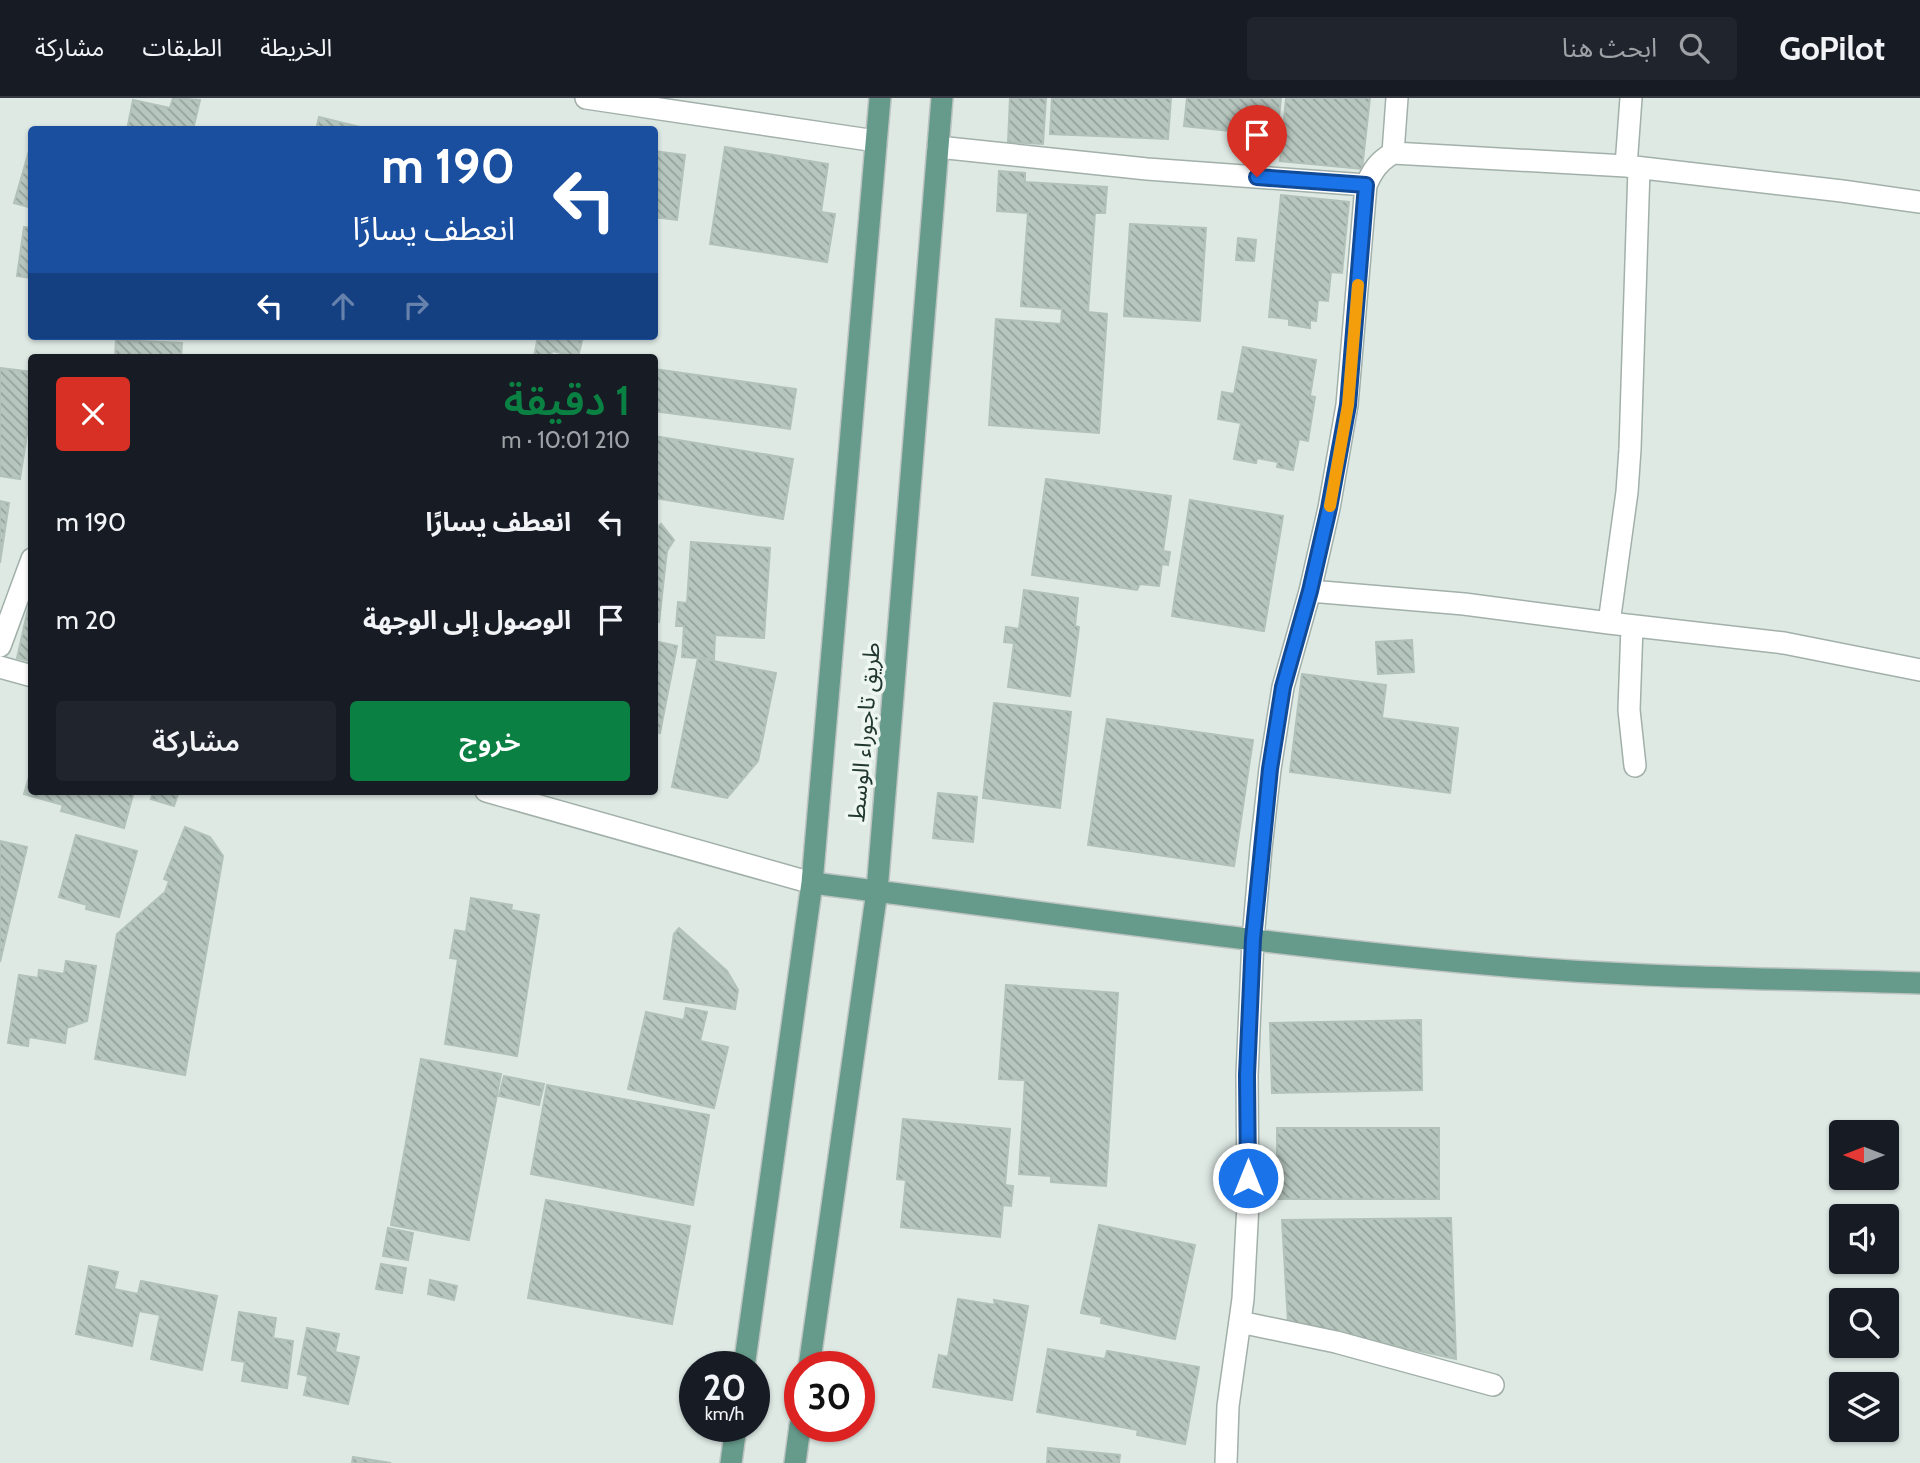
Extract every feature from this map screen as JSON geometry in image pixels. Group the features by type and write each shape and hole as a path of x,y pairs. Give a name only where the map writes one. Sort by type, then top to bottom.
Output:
{"main road":[{"path":"746,1351 812,883 880,98"},
{"name":"طريق تاجوراء الوسط","path":"810,1351 877,891 942,98"},
{"path":"812,883 1253,939 1520,967 1745,978 1920,982"},
{"path":"731,1463 734,1442"},
{"path":"795,1463 798,1442"}],"street":[{"path":"586,98 876,141"},
{"path":"1393,153 1397,98"},
{"path":"1609,623 1627,492 1630,449 1631,98"},
{"path":"938,147 1147,169 1366,185"},
{"path":"1226,1463 1228,1406 1240,1322 1248,1204 1247,1075 1253,939 1270,769 1283,687 1310,591 1348,405 1366,185 1374,168 1382,159 1393,153 1632,167 1920,202"},
{"path":"0,646 28,570"},
{"path":"1310,591 1464,604 1784,643 1920,670"},
{"path":"1632,626 1629,710 1635,766"},
{"path":"0,667 28,675"},
{"path":"500,795 812,883"},
{"path":"1240,1322 1336,1342 1493,1385"}],"building":[{"path":"173,98 200,100 194,126 128,126 133,100 170,108"},
{"path":"1010,98 1046,98 1043,144 1008,142"},
{"path":"1052,98 1171,98 1168,139 1050,134"},
{"path":"1187,98 1281,98 1275,154 1257,152 1259,134 1184,126"},
{"path":"1286,98 1370,98 1362,169 1280,161"},
{"path":"319,117 356,126 317,126"},
{"path":"725,147 828,164 821,212 835,214 827,262 710,244"},
{"path":"658,152 685,155 677,220 658,218"},
{"path":"28,154 28,207 14,203"},
{"path":"999,171 1025,173 1025,182 1107,187 1105,213 1095,213 1088,312 1107,314 1099,433 989,425 996,319 1061,324 1062,309 1021,306 1028,213 997,211"},
{"path":"1281,195 1349,202 1342,273 1331,272 1328,301 1318,300 1316,321 1310,320 1310,328 1289,325 1289,319 1269,317"},
{"path":"1130,224 1206,228 1200,321 1124,316"},
{"path":"24,227 28,228 28,277 17,276"},
{"path":"1238,238 1256,240 1254,261 1236,260"},
{"path":"116,340 182,343 181,354 115,354"},
{"path":"537,340 582,341 579,354 552,351 552,354 535,354"},
{"path":"1243,347 1316,360 1310,396 1315,397 1308,441 1299,439 1293,470 1277,467 1278,462 1257,458 1256,463 1234,459 1241,423 1218,419 1222,392 1234,394"},
{"path":"0,368 28,372 28,428 20,479 0,476"},
{"path":"658,370 796,389 790,429 658,412"},
{"path":"658,437 793,459 783,519 658,499"},
{"path":"1046,479 1171,496 1163,551 1170,552 1168,565 1162,564 1159,586 1140,584 1137,590 1032,575"},
{"path":"1190,500 1283,516 1264,631 1172,616"},
{"path":"0,501 9,503 0,563"},
{"path":"661,524 674,540 667,551 659,622 658,622 658,527"},
{"path":"691,542 770,548 764,638 715,635 714,659 682,657 684,626 676,626 678,602 687,603"},
{"path":"1024,590 1078,598 1075,626 1079,627 1070,696 1008,687 1014,643 1004,642 1006,627 1019,629"},
{"path":"28,609 28,661 17,658"},
{"path":"1412,640 1414,672 1378,674 1376,642"},
{"path":"658,642 677,646 658,733"},
{"path":"698,658 776,673 758,761 727,798 672,787"},
{"path":"1302,674 1386,685 1382,718 1458,728 1450,793 1290,772"},
{"path":"994,703 1071,712 1060,808 983,798"},
{"path":"1107,719 1253,740 1234,866 1088,845"},
{"path":"28,780 28,795 133,795 124,828 61,811 63,805 24,794"},
{"path":"938,793 977,797 973,842 933,838"},
{"path":"152,795 178,795 174,806 151,799"},
{"path":"185,827 210,837 223,856 185,1075 95,1059 117,934 165,892 169,881 164,879"},
{"path":"76,835 137,851 119,917 86,909 87,905 59,897"},
{"path":"0,841 27,847 0,962"},
{"path":"471,898 512,905 511,910 539,915 517,1056 445,1044 458,959 450,958 455,930 466,932"},
{"path":"679,928 727,971 738,990 735,1009 664,999 674,934"},
{"path":"66,961 96,966 87,1021 67,1028 65,1043 29,1037 28,1046 8,1043 19,975 38,978 39,970 64,974"},
{"path":"1006,985 1118,993 1106,1186 1051,1182 1051,1176 1019,1174 1025,1080 999,1079"},
{"path":"686,1008 707,1012 700,1041 728,1047 714,1108 628,1089 646,1012 684,1020"},
{"path":"1421,1020 1422,1090 1272,1093 1270,1023"},
{"path":"421,1059 501,1074 469,1240 391,1225"},
{"path":"504,1076 544,1084 539,1105 499,1096"},
{"path":"547,1085 709,1115 693,1205 531,1174"},
{"path":"903,1119 1010,1129 1005,1185 1013,1186 1011,1206 1003,1205 1000,1237 901,1227 906,1180 897,1179"},
{"path":"1277,1128 1439,1128 1439,1199 1277,1199"},
{"path":"546,1200 690,1226 672,1324 528,1298"},
{"path":"1451,1218 1456,1359 1288,1323 1282,1220"},
{"path":"1099,1225 1195,1245 1175,1339 1101,1323 1102,1317 1081,1313"},
{"path":"388,1228 413,1233 408,1260 383,1256"},
{"path":"381,1264 406,1268 402,1293 376,1289"},
{"path":"89,1266 118,1272 114,1289 138,1294 141,1281 217,1296 202,1370 151,1359 160,1315 139,1311 132,1346 76,1334"},
{"path":"430,1280 457,1286 454,1300 428,1294"},
{"path":"958,1299 995,1305 994,1300 1028,1306 1012,1400 933,1387 939,1355 948,1357"},
{"path":"239,1312 276,1318 273,1338 293,1341 287,1388 242,1381 245,1362 232,1360"},
{"path":"307,1328 339,1334 335,1352 359,1357 348,1404 304,1395 308,1376 298,1374"},
{"path":"1048,1349 1105,1359 1107,1351 1199,1367 1185,1444 1137,1435 1138,1430 1037,1412"},
{"path":"1048,1448 1120,1455 1119,1463 1047,1463"},
{"path":"353,1457 391,1463 352,1463"}],"slow traffic":[{"path":"1330,506 1348,405 1358,285"}],"route":[{"path":"1248,1178 1247,1075 1253,939 1270,769 1283,687 1310,591 1348,405 1366,185 1257,177"}]}
